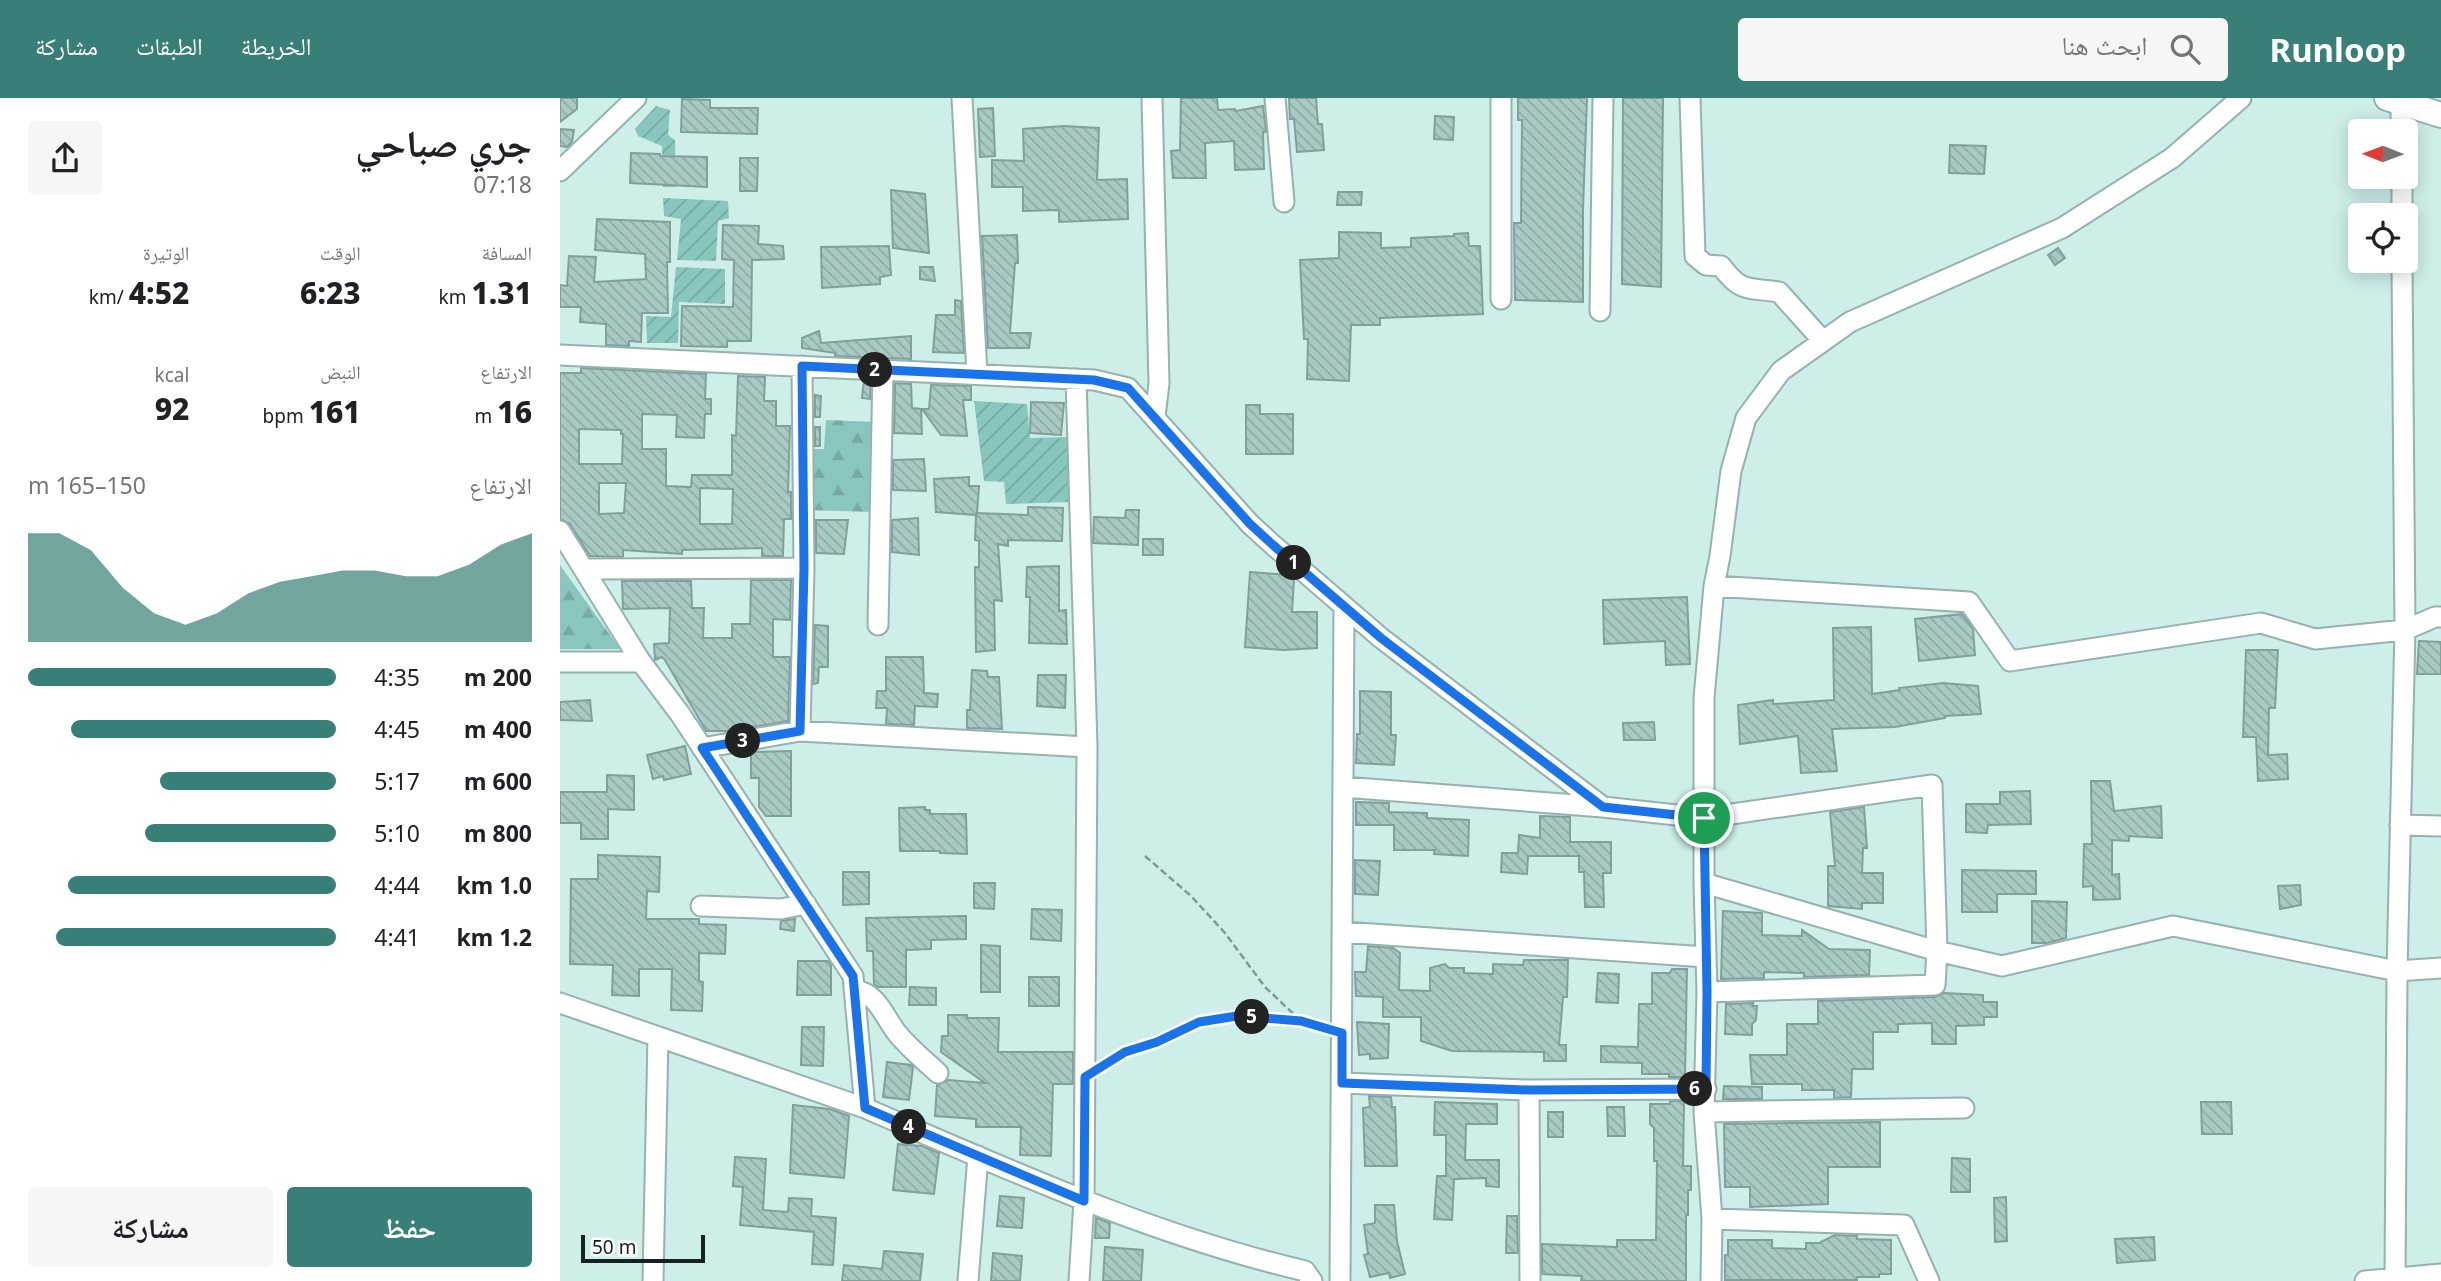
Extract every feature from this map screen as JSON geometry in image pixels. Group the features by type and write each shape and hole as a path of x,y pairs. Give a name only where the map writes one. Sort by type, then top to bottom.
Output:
{"main road":[{"path":"2394,100 2441,115"}],"street":[{"path":"560,171 636,98"},
{"path":"962,98 977,374"},
{"path":"1153,98 1159,383 1155,418"},
{"path":"1275,98 1284,202"},
{"path":"1501,98 1501,299"},
{"path":"1600,311 1603,98"},
{"path":"1690,98 1695,256 1706,265 1721,266 1738,285 1748,289 1779,292 1823,341"},
{"path":"1711,1281 1712,1219 1704,1112 1707,992 1703,698 1714,586 1731,471 1746,418 1781,371 1850,322 2062,228 2172,158 2241,98"},
{"path":"2394,100 2399,119"},
{"path":"2395,1280 2397,971 2405,630 2402,273"},
{"path":"560,355 1094,380 1128,388 1250,524 1344,607 1603,807"},
{"path":"800,731 804,568 802,366"},
{"path":"878,625 883,370"},
{"path":"1076,379 1087,747 1084,1201 1079,1281"},
{"path":"560,531 641,662 702,748 853,976 865,1108"},
{"path":"585,569 804,568"},
{"path":"1714,586 1969,602 2010,661 2260,623 2315,639 2405,630 2441,617"},
{"path":"1340,1281 1344,607"},
{"path":"560,662 641,662"},
{"path":"702,748 800,731 1087,747"},
{"path":"1343,787 1603,807 1704,818 1932,785 1937,951 1935,985 1707,992"},
{"path":"2400,825 2441,826"},
{"path":"1704,883 1937,951 2002,966 2173,926 2397,971 2441,968"},
{"path":"701,906 781,909 806,904"},
{"path":"1343,932 1706,957"},
{"path":"854,990 872,997 895,1032 938,1073"},
{"path":"560,1003 865,1108 1084,1201 1243,1256 1305,1271 1311,1281"},
{"path":"653,1281 658,1037"},
{"path":"1342,1083 1529,1090 1706,1089"},
{"path":"1529,1090 1530,1281"},
{"path":"1704,1112 1964,1108"},
{"path":"968,1281 978,1156"},
{"path":"1712,1219 1904,1225 1929,1281"},
{"path":"2365,1281 2441,1274"}],"path":[{"path":"1144,856 1191,896 1225,933 1265,986 1301,1021"},
{"path":"1085,1077 1125,1052 1157,1042 1199,1022 1237,1016 1301,1021 1342,1033"}],"green space":[{"path":"656,106 670,110 668,135 675,140 676,187 663,187 662,146 638,136 635,129"},
{"path":"663,198 728,201 729,218 718,221 716,261 677,260 681,219 664,216"},
{"path":"676,267 725,269 725,304 679,302 678,343 647,343 646,316 671,317"},
{"path":"974,401 1027,404 1030,438 1073,437 1070,502 1006,504 1004,482 984,481"},
{"path":"826,420 876,422 873,512 808,510 810,449 824,449"},
{"path":"560,565 620,649 560,649"}],"building":[{"path":"560,98 577,98 577,109 560,122"},
{"path":"1181,98 1217,98 1218,110 1236,111 1263,106 1266,132 1263,132 1264,169 1235,170 1234,141 1205,143 1206,178 1173,178 1171,151 1180,150"},
{"path":"1289,98 1316,98 1324,150 1297,152"},
{"path":"1518,98 1587,98 1583,302 1515,300 1514,223 1521,223 1522,120 1518,120"},
{"path":"1623,98 1663,98 1661,287 1622,284"},
{"path":"682,99 710,100 710,108 758,108 757,134 681,132"},
{"path":"993,108 995,156 980,157 978,109"},
{"path":"1435,116 1454,117 1453,140 1434,139"},
{"path":"1064,126 1099,128 1097,180 1127,179 1128,219 1059,222 1059,210 1023,211 1023,187 992,187 992,160 1024,161 1023,129"},
{"path":"560,129 574,130 572,142 567,147 560,146"},
{"path":"1950,145 1986,146 1984,174 1949,173"},
{"path":"631,153 707,157 707,187 630,183"},
{"path":"740,158 758,158 757,191 740,191"},
{"path":"891,190 925,194 929,253 893,248"},
{"path":"1338,192 1362,192 1361,205 1337,205"},
{"path":"597,219 670,222 670,262 667,262 668,313 642,313 641,342 629,341 629,346 606,345 606,324 580,322 581,307 560,307 560,285 567,286 569,256 596,257 594,282 646,279 645,254 595,250"},
{"path":"723,225 759,226 758,244 783,246 784,259 752,260 751,341 727,341 727,347 681,346 682,306 733,307 734,260 722,259"},
{"path":"1339,232 1381,233 1381,248 1411,247 1411,238 1468,233 1469,246 1480,246 1483,314 1380,318 1380,325 1351,325 1349,381 1307,379 1308,339 1304,339 1300,260 1339,258"},
{"path":"1017,235 1018,263 1015,263 1010,333 1031,333 1029,348 988,348 982,236"},
{"path":"889,246 891,275 880,277 880,284 822,288 821,247"},
{"path":"2058,248 2065,258 2055,265 2048,255"},
{"path":"920,267 933,267 935,281 920,279"},
{"path":"955,300 961,301 964,353 933,352 936,315 955,315"},
{"path":"819,331 821,343 911,336 911,359 835,356 835,353 802,348 802,338"},
{"path":"581,368 706,374 705,399 711,399 711,414 705,414 704,438 676,437 677,415 642,414 642,449 666,449 666,486 691,487 692,475 732,475 732,435 736,436 738,376 765,377 764,401 776,401 776,426 790,426 788,492 791,492 791,519 784,519 783,556 762,556 762,548 682,550 682,554 623,550 623,557 590,556 570,524 560,519 560,373 581,373","holes":["579,429 621,430 622,464 579,464","599,483 626,483 624,513 599,514","700,488 733,489 732,524 700,524"]},
{"path":"864,381 871,382 870,399 862,398"},
{"path":"895,383 911,384 912,408 921,409 922,434 894,433"},
{"path":"931,385 971,386 971,400 963,400 967,436 941,435 922,409 929,409"},
{"path":"815,395 821,396 820,417 815,417"},
{"path":"1031,402 1064,403 1061,435 1030,433"},
{"path":"1246,405 1260,405 1260,414 1293,414 1293,454 1246,454"},
{"path":"815,427 820,427 820,446 815,446"},
{"path":"924,459 926,491 893,490 893,460"},
{"path":"969,477 969,486 979,486 977,513 1028,515 1028,507 1063,508 1062,541 1008,540 1008,546 998,544 1002,601 994,600 995,650 976,652 975,567 979,567 979,541 975,540 976,515 936,512 934,479"},
{"path":"1126,510 1139,510 1138,545 1093,543 1094,517 1125,518"},
{"path":"918,518 919,555 892,552 892,520"},
{"path":"816,520 848,520 844,554 816,553"},
{"path":"1143,539 1163,539 1163,555 1143,555"},
{"path":"1059,566 1059,611 1066,610 1067,644 1029,643 1030,597 1026,597 1027,567"},
{"path":"1250,572 1289,575 1294,580 1292,612 1317,612 1317,648 1283,650 1245,647"},
{"path":"751,580 791,580 790,620 773,619 773,657 790,657 788,721 729,731 706,731 665,660 662,657 655,660 654,644 669,643 670,608 623,609 622,581 691,581 692,608 704,608 703,638 732,638 732,624 750,624"},
{"path":"1687,597 1690,664 1666,665 1665,641 1604,644 1603,600"},
{"path":"1962,614 1973,629 1975,655 1919,661 1915,619"},
{"path":"815,625 828,626 828,667 819,667 818,683 813,684"},
{"path":"1871,627 1872,694 1943,683 1978,686 1981,714 1945,716 1895,727 1832,729 1837,771 1801,773 1798,736 1740,744 1738,705 1773,700 1773,704 1834,700 1833,628"},
{"path":"2419,641 2441,642 2441,674 2417,674"},
{"path":"2246,650 2278,650 2275,708 2269,708 2268,755 2287,754 2288,779 2258,781 2256,737 2243,737"},
{"path":"886,657 923,657 924,693 938,694 937,707 915,706 914,725 886,724 887,708 876,708 877,691 886,691"},
{"path":"972,670 987,671 988,677 999,677 1002,729 967,728"},
{"path":"1038,675 1066,675 1065,708 1037,706"},
{"path":"1360,691 1391,692 1391,735 1396,735 1394,765 1356,763 1357,734 1360,734"},
{"path":"590,700 592,721 560,720 560,702"},
{"path":"1654,722 1655,740 1624,740 1623,723"},
{"path":"685,746 691,774 664,780 663,776 653,779 647,755"},
{"path":"791,751 791,816 766,816 759,807 759,778 751,778 751,752"},
{"path":"607,775 634,776 634,810 608,809 608,839 581,839 581,823 560,823 560,792 607,792"},
{"path":"2091,781 2110,781 2114,811 2161,806 2162,838 2129,836 2129,841 2112,840 2112,875 2119,874 2120,899 2093,900 2093,886 2083,887 2084,844 2092,844"},
{"path":"2030,791 2031,824 1988,825 1987,833 1966,832 1966,804 2000,804 2000,792"},
{"path":"1356,802 1389,803 1389,812 1427,813 1427,818 1469,820 1468,856 1434,854 1435,850 1394,850 1394,825 1356,825"},
{"path":"925,807 925,810 930,810 930,814 966,814 967,854 900,851 899,808"},
{"path":"1864,807 1867,848 1863,848 1862,873 1883,873 1883,903 1862,903 1862,909 1828,906 1828,866 1835,866 1830,812"},
{"path":"1540,816 1570,817 1570,842 1611,842 1611,873 1603,873 1604,907 1585,907 1584,872 1579,872 1579,856 1528,856 1527,874 1501,872 1502,853 1518,853 1519,835 1540,838"},
{"path":"598,855 660,857 659,892 647,891 646,919 699,919 699,924 726,925 725,954 699,953 699,981 703,982 702,1011 671,1010 672,969 639,969 639,996 612,995 613,965 570,964 571,879 598,879"},
{"path":"1355,860 1380,861 1378,895 1355,894"},
{"path":"1962,870 2036,871 2036,894 1997,894 1997,912 1962,912"},
{"path":"843,872 869,872 869,904 843,905"},
{"path":"974,883 995,883 994,909 974,908"},
{"path":"2300,885 2301,905 2280,909 2278,886"},
{"path":"2032,901 2067,902 2066,938 2047,943 2032,943"},
{"path":"1032,909 1062,910 1061,941 1031,939"},
{"path":"1723,911 1762,913 1762,935 1802,936 1802,930 1829,949 1870,950 1869,975 1804,977 1804,973 1764,972 1764,978 1721,979"},
{"path":"966,916 966,939 931,940 931,949 906,950 906,987 878,987 874,984 873,951 867,951 866,918"},
{"path":"795,919 794,931 780,929 781,921"},
{"path":"981,945 1000,946 1000,992 981,992"},
{"path":"1368,946 1393,948 1400,953 1399,990 1430,991 1430,968 1445,964 1449,968 1464,968 1464,973 1493,974 1493,964 1523,965 1524,960 1568,960 1567,997 1563,997 1559,1045 1566,1045 1566,1061 1544,1061 1544,1052 1452,1051 1421,1041 1421,1017 1383,1017 1383,997 1356,996 1355,972 1366,972"},
{"path":"798,961 828,961 831,965 831,995 797,995"},
{"path":"1672,969 1687,969 1685,1077 1642,1074 1642,1063 1601,1062 1601,1046 1638,1047 1639,1004 1652,1004 1652,973 1670,973"},
{"path":"1598,973 1619,974 1618,1003 1596,1002"},
{"path":"1029,977 1059,977 1059,1006 1029,1006"},
{"path":"910,987 936,988 936,1005 909,1005"},
{"path":"1944,993 1983,995 1983,1002 1997,1002 1997,1017 1984,1017 1984,1025 1956,1026 1956,1044 1932,1044 1932,1023 1898,1024 1898,1032 1873,1032 1873,1069 1852,1069 1851,1097 1834,1098 1834,1090 1802,1090 1802,1084 1752,1084 1750,1055 1787,1055 1787,1024 1818,1024 1818,1001 1935,997"},
{"path":"1753,1003 1753,1006 1757,1006 1752,1035 1725,1034 1726,1004"},
{"path":"948,1015 999,1018 998,1052 1073,1052 1073,1084 1053,1084 1051,1156 1020,1155 1021,1127 976,1127 976,1119 935,1116 937,1085 948,1080 985,1083 941,1052 942,1036 948,1036"},
{"path":"1357,1022 1389,1024 1388,1058 1370,1059 1370,1054 1359,1055"},
{"path":"802,1027 824,1027 823,1066 801,1065"},
{"path":"887,1062 913,1067 909,1100 883,1097"},
{"path":"1724,1086 1762,1087 1762,1099 1723,1099"},
{"path":"1369,1096 1391,1097 1392,1107 1395,1107 1397,1166 1365,1166 1363,1108 1370,1107"},
{"path":"1670,1101 1684,1101 1683,1166 1691,1166 1691,1190 1688,1190 1686,1215 1686,1281 1581,1281 1582,1276 1542,1274 1542,1244 1617,1247 1617,1240 1656,1240 1657,1161 1654,1161 1654,1128 1650,1124 1650,1104 1670,1104"},
{"path":"1435,1102 1497,1104 1497,1124 1466,1124 1465,1160 1499,1160 1499,1187 1486,1186 1486,1178 1454,1179 1452,1220 1434,1219 1437,1176 1446,1176 1446,1135 1434,1135"},
{"path":"2201,1102 2231,1102 2232,1134 2202,1134"},
{"path":"793,1105 830,1109 849,1116 844,1178 790,1173"},
{"path":"1607,1107 1624,1107 1625,1136 1608,1136"},
{"path":"1548,1112 1563,1112 1563,1137 1548,1137"},
{"path":"1880,1122 1880,1167 1828,1167 1828,1204 1750,1207 1750,1187 1725,1187 1724,1124"},
{"path":"898,1144 922,1146 939,1153 934,1194 893,1190"},
{"path":"735,1157 766,1159 763,1210 788,1212 789,1198 812,1199 811,1216 836,1218 833,1265 812,1264 814,1232 740,1225 743,1187 733,1186"},
{"path":"1952,1158 1970,1159 1970,1192 1951,1192"},
{"path":"1000,1196 1024,1198 1022,1228 997,1226"},
{"path":"2006,1197 2007,1241 1995,1242 1994,1198"},
{"path":"1375,1205 1394,1205 1397,1241 1405,1274 1390,1278 1389,1273 1370,1277 1364,1255 1368,1254 1364,1225 1375,1223"},
{"path":"1507,1216 1517,1216 1518,1253 1506,1253"},
{"path":"1096,1218 1110,1223 1109,1238 1095,1238"},
{"path":"1835,1235 1891,1240 1891,1274 1857,1277 1857,1280 1725,1280 1728,1240 1772,1240 1772,1248 1806,1249 1806,1243 1819,1243"},
{"path":"2154,1237 2155,1260 2117,1263 2115,1239"},
{"path":"1105,1247 1143,1250 1141,1281 1103,1281"},
{"path":"884,1251 923,1254 920,1281 842,1281 844,1265 882,1269"},
{"path":"993,1253 1022,1256 1020,1281 991,1281"}],"route":[{"path":"802,366 1094,380 1128,388 1250,524 1273,545 1381,638 1603,807 1704,818 1706,1089 1529,1090 1342,1083 1342,1033 1301,1021 1237,1016 1199,1022 1157,1042 1125,1052 1085,1077 1084,1201 865,1108 853,976 702,748 800,731 804,568 802,366"}]}
